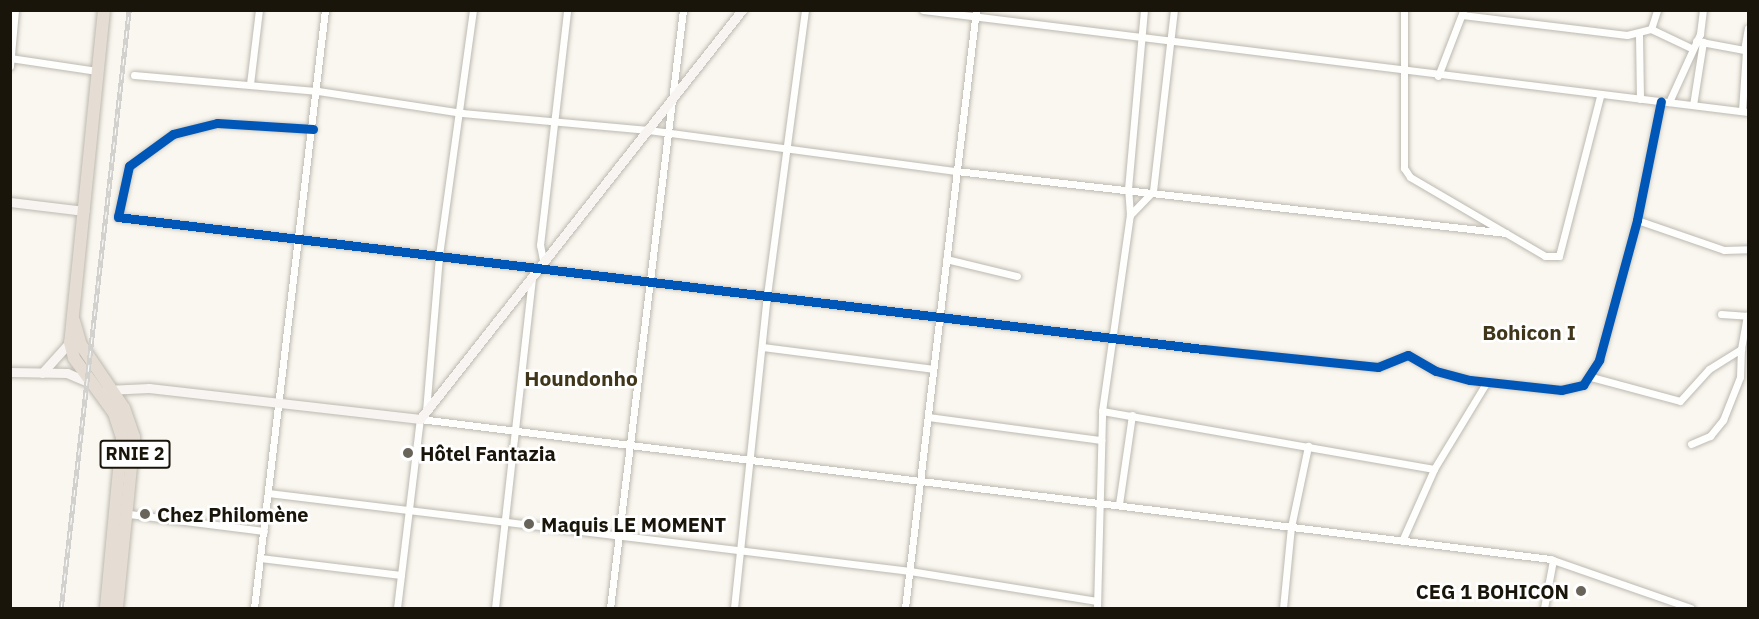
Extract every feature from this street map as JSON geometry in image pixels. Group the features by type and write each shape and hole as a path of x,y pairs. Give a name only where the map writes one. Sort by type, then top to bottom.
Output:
{"highway":[{"name":"RNIE 2","path":"105,10 70,342 90,383 119,424 123,450 106,609"},
{"name":"RNIE 2","path":"72,315 81,345 110,388 134,437 129,514 117,609"}],"main road":[{"path":"99,395 110,388 278,402 420,419 742,10"},
{"path":"10,202 84,211"},
{"path":"40,374 70,342"},
{"path":"10,372 67,373 90,383"}],"street":[{"path":"10,66 15,10"},
{"path":"250,84 260,10"},
{"path":"254,609 318,91 325,10"},
{"path":"426,411 439,255 462,113 472,10"},
{"path":"541,263 540,244 567,10"},
{"path":"610,609 633,447 683,10"},
{"path":"734,609 767,296 805,10"},
{"path":"923,10 976,14 1140,34 1438,76 1745,112 1746,51 1749,27"},
{"path":"268,493 741,555 910,571 1097,605 1102,411 1110,339 1130,215 1128,189 1140,34 1144,10"},
{"path":"1130,215 1153,191 1174,10"},
{"path":"1404,10 1400,71 1401,160 1410,177 1545,256 1559,256 1600,96"},
{"path":"1438,76 1462,13 1639,35 1651,29 1657,10"},
{"path":"1693,105 1703,10"},
{"path":"905,609 976,14"},
{"path":"1651,29 1691,48"},
{"path":"1639,35 1640,99"},
{"path":"1670,102 1691,48 1700,41"},
{"path":"1700,41 1746,51"},
{"path":"11,58 97,71"},
{"path":"134,75 318,91 462,113 648,130 956,171 1153,191 1506,234"},
{"path":"1591,377 1637,220 1660,101"},
{"path":"313,129 217,123 188,128 137,157 121,192 118,217 298,240 541,263 767,296 939,315 1110,339 1369,367 1408,355 1436,371 1486,382 1561,390 1591,377 1677,403 1709,369 1741,349"},
{"path":"1637,220 1728,251 1749,249"},
{"path":"946,259 1017,276"},
{"path":"495,609 517,434 532,275"},
{"path":"1691,444 1710,436 1723,420 1740,377 1741,349 1748,316 1721,314"},
{"path":"762,347 933,369"},
{"path":"1402,542 1434,469 1486,382"},
{"path":"1102,411 1434,469"},
{"path":"1119,504 1132,415"},
{"path":"927,417 1101,440"},
{"path":"397,609 420,419 517,434 1119,504 1553,560 1691,609"},
{"path":"1283,609 1291,527 1308,446"},
{"path":"129,514 264,531"},
{"path":"260,558 401,575"},
{"path":"1544,609 1553,560"}],"railway":[{"path":"61,608 129,10"}],"cycle path":[{"path":"313,129 217,123 173,134 129,166 118,217 1203,349 1378,367 1408,355 1436,371 1470,380 1561,390 1583,385 1599,360 1637,220 1661,101"}],"place":[{"name":"Hôtel Fantazia","path":"408,453"},
{"name":"Chez Philomène","path":"145,514"},
{"name":"Maquis LE MOMENT","path":"529,524"},
{"name":"CEG 1 BOHICON","path":"1581,591"}],"district":[{"name":"Bohicon I","path":"1529,332"},
{"name":"Houndonho","path":"581,378"}]}
